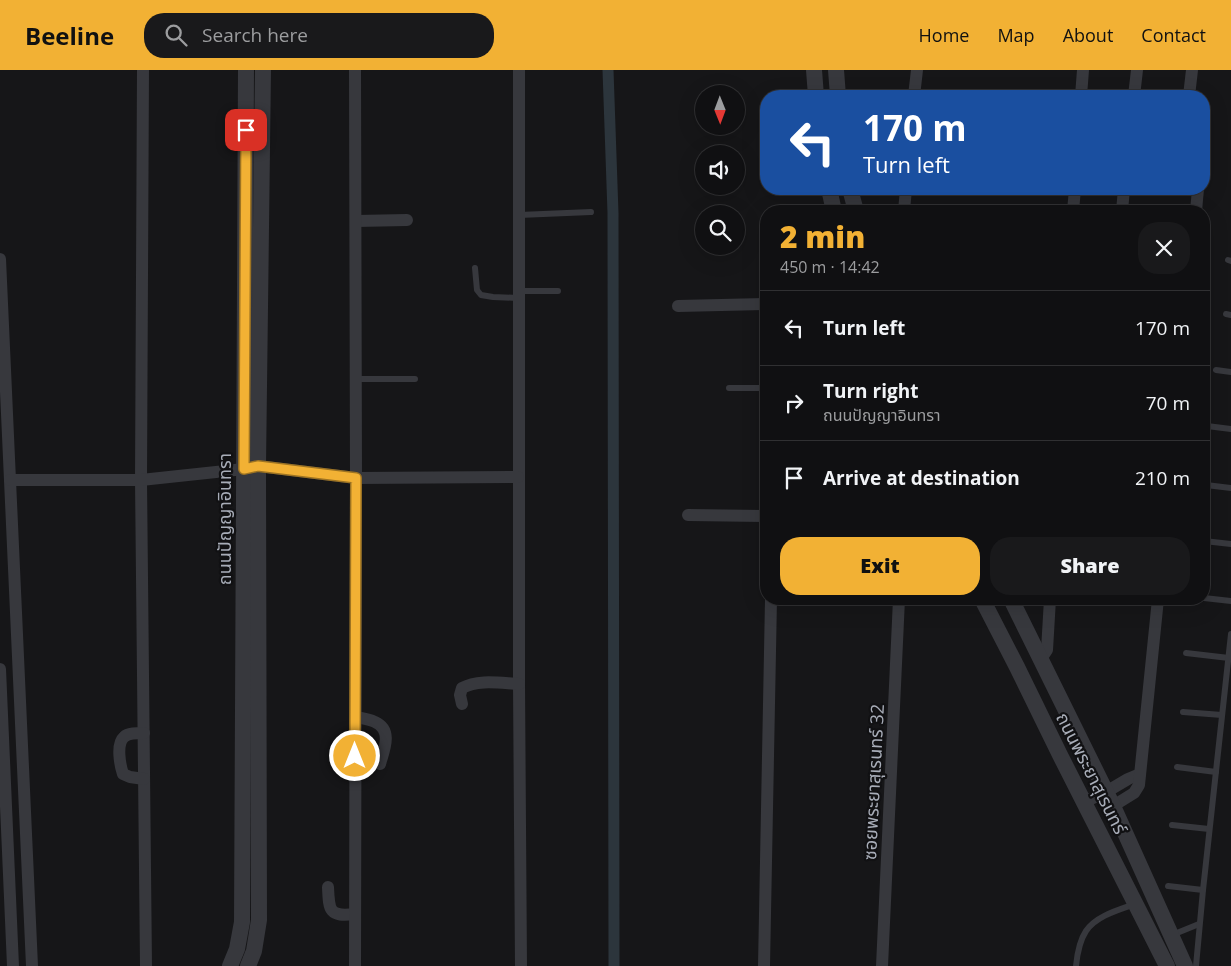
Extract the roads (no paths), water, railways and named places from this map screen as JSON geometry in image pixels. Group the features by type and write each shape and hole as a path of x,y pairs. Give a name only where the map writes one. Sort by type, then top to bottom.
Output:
{"street":[{"path":"142,70 142,480 146,966"},
{"name":"ถนนปัญญาอินทรา","path":"246,70 259,920 254,950 248,966"},
{"name":"ถนนปัญญาอินทรา","path":"230,966 237,949 242,922 251,467 263,70"},
{"path":"355,70 355,966"},
{"path":"519,70 518,477 521,966"},
{"path":"814,70 816,90"},
{"path":"836,70 838,90"},
{"path":"915,90 917,70"},
{"path":"1082,90 1083,70"},
{"path":"1135,90 1137,70"},
{"path":"1190,90 1192,70"},
{"path":"356,221 407,220"},
{"path":"0,259 5,463 32,966"},
{"path":"678,306 760,304"},
{"path":"7,488 142,480 251,467 356,478 518,477"},
{"path":"688,515 760,516"},
{"path":"764,966 771,605"},
{"name":"ซอยพระยาสุเรนทร์ 32","path":"882,966 899,605"},
{"name":"ถนนพระยาสุเรนทร์","path":"985,605 1167,966"},
{"name":"ถนนพระยาสุเรนทร์","path":"1014,605 1109,799 1185,966"},
{"path":"1041,659 1046,650 1050,605"},
{"path":"1084,802 1109,799 1128,779 1140,774 1157,605"},
{"path":"0,669 13,966"},
{"path":"462,704 460,695 462,688 468,685 475,683 519,684"},
{"path":"356,717 382,726 385,732 386,744 380,764"},
{"path":"144,733 124,736 120,747 123,774 130,778 144,779"},
{"path":"328,887 330,909 335,913 344,915 355,914"}],"lane":[{"path":"518,215 592,212"},
{"path":"475,268 477,290 481,295 492,297 558,291"},
{"path":"1216,370 1231,372"},
{"path":"356,380 415,379"},
{"path":"729,388 760,388"},
{"path":"1210,426 1231,429"},
{"path":"1210,485 1231,488"},
{"path":"1210,542 1231,544"},
{"path":"1210,599 1231,601"},
{"path":"1196,966 1231,634"},
{"path":"1186,653 1229,658"},
{"path":"1183,712 1222,715"},
{"path":"1177,767 1216,772"},
{"path":"1172,825 1209,829"},
{"path":"1168,886 1203,890"},
{"path":"1076,966 1085,932 1095,922 1109,914 1136,904"},
{"path":"1171,935 1200,924"}],"waterway":[{"path":"608,70 613,213 614,966"}]}
